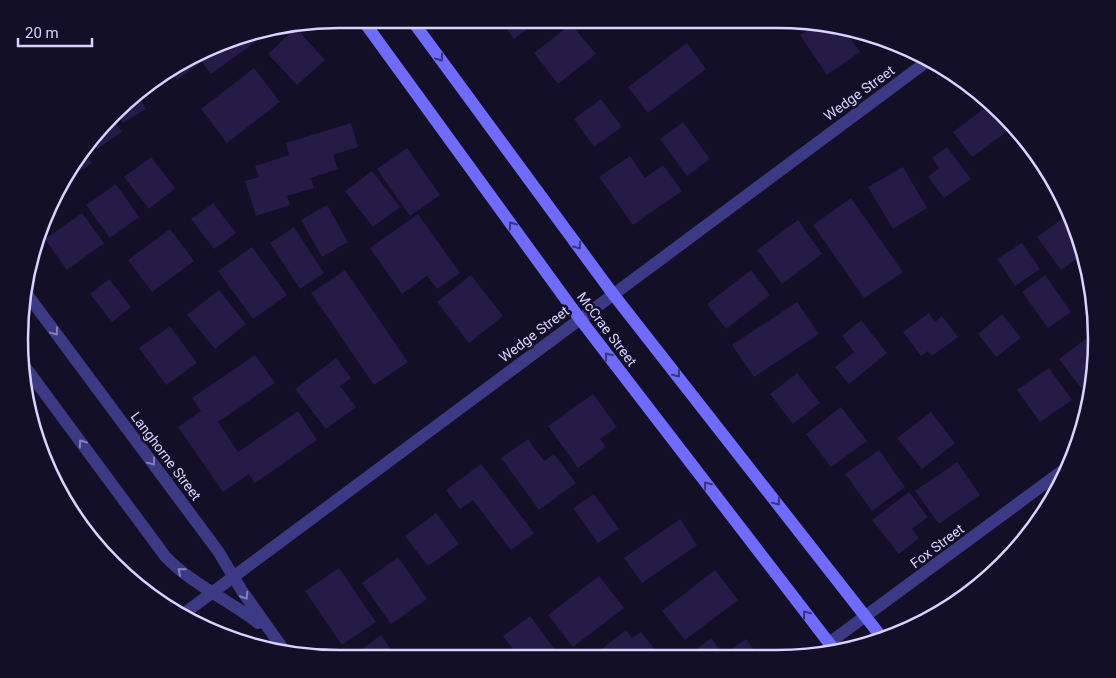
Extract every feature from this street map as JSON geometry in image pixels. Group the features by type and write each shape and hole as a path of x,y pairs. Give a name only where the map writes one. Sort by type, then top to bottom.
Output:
{"main road":[{"name":"McCrae Street","path":"369,28 580,319 831,646"},
{"name":"McCrae Street","path":"418,28 613,294 879,633"}],"street":[{"name":"Wedge Street","path":"187,611 923,64"},
{"name":"Langhorne Street","path":"30,298 218,551 251,606 280,645"},
{"name":"Langhorne Street","path":"29,372 165,556 183,574 241,610 276,641"},
{"name":"Fox Street","path":"835,645 867,616 1057,475"}],"building":[{"path":"506,28 528,28 514,39"},
{"path":"566,28 574,28 596,54 558,84 534,53"},
{"path":"809,29 848,36 860,52 827,75 800,35"},
{"path":"298,30 325,60 297,85 268,54 293,31"},
{"path":"262,37 211,74 202,62 177,80 173,75 183,69 220,51"},
{"path":"687,43 706,69 648,113 628,87"},
{"path":"254,68 280,102 227,143 201,109"},
{"path":"601,99 622,127 594,147 574,119"},
{"path":"140,100 146,109 123,123 120,118"},
{"path":"985,108 1008,131 972,157 953,132"},
{"path":"683,122 710,159 687,176 660,139"},
{"path":"116,123 122,132 97,149 95,146"},
{"path":"351,123 358,147 333,155 338,169 311,178 314,188 287,196 290,205 256,216 245,181 259,177 255,166 289,155 286,143"},
{"path":"947,147 971,179 944,198 928,177 939,168 932,158"},
{"path":"407,148 440,195 410,216 377,169"},
{"path":"87,155 92,163 75,174"},
{"path":"630,156 645,178 663,165 682,191 633,225 599,177"},
{"path":"151,157 175,188 149,209 124,177"},
{"path":"903,167 927,208 893,229 868,187"},
{"path":"372,171 400,207 373,227 345,191"},
{"path":"116,184 139,217 110,238 86,205"},
{"path":"851,198 903,272 864,298 813,225"},
{"path":"213,203 236,233 214,249 191,219"},
{"path":"327,205 348,242 322,257 301,220"},
{"path":"82,213 104,243 67,270 45,239"},
{"path":"418,214 460,273 437,289 427,276 402,294 370,248"},
{"path":"1064,217 1078,258 1061,270 1037,237"},
{"path":"798,220 822,254 782,284 757,250"},
{"path":"294,227 324,273 300,289 270,243"},
{"path":"170,229 194,261 152,292 128,260"},
{"path":"1022,243 1040,269 1015,286 997,259"},
{"path":"252,247 287,295 253,319 218,271"},
{"path":"345,270 408,362 374,385 311,293"},
{"path":"751,270 770,295 726,329 707,304"},
{"path":"471,275 503,316 469,343 437,302"},
{"path":"1045,275 1071,312 1048,328 1022,292"},
{"path":"109,279 131,307 112,322 90,294"},
{"path":"219,290 246,324 215,349 187,315"},
{"path":"797,302 819,334 754,377 732,345"},
{"path":"929,313 935,322 942,316 958,337 932,356 928,351 921,356 903,332"},
{"path":"1002,314 1021,338 996,357 978,334"},
{"path":"861,320 887,353 849,384 835,367 854,352 842,336"},
{"path":"170,326 197,363 166,385 139,348"},
{"path":"1088,337 1085,385 1081,388 1059,359"},
{"path":"255,355 275,383 218,422 238,452 298,411 317,440 255,483 249,474 223,492 178,427 201,411 192,398"},
{"path":"336,358 351,378 340,386 356,407 326,429 295,389"},
{"path":"1049,368 1072,400 1040,422 1017,390"},
{"path":"797,373 820,403 793,424 770,394"},
{"path":"593,394 617,427 600,439 606,447 578,468 548,426"},
{"path":"841,407 867,441 831,467 806,434"},
{"path":"931,412 955,443 922,469 897,438"},
{"path":"528,439 544,461 554,454 576,483 539,510 501,458"},
{"path":"879,450 905,487 872,511 845,474"},
{"path":"957,462 980,495 939,524 915,491"},
{"path":"481,464 534,533 511,550 473,500 460,509 446,490"},
{"path":"909,492 928,517 912,529 919,538 899,554 872,520"},
{"path":"594,494 619,529 598,543 573,508"},
{"path":"436,513 459,544 428,566 405,536"},
{"path":"680,519 697,545 642,583 624,558"},
{"path":"398,557 427,599 391,624 362,583"},
{"path":"339,568 376,622 342,645 305,591"},
{"path":"715,570 738,600 685,640 662,611"},
{"path":"599,576 624,608 573,647 548,615"},
{"path":"530,616 555,650 514,650 503,636"},
{"path":"626,630 632,638 641,632 655,650 600,650"},
{"path":"381,635 391,650 361,650"},
{"path":"711,638 720,650 695,650"},
{"path":"746,639 754,650 731,650"}]}
